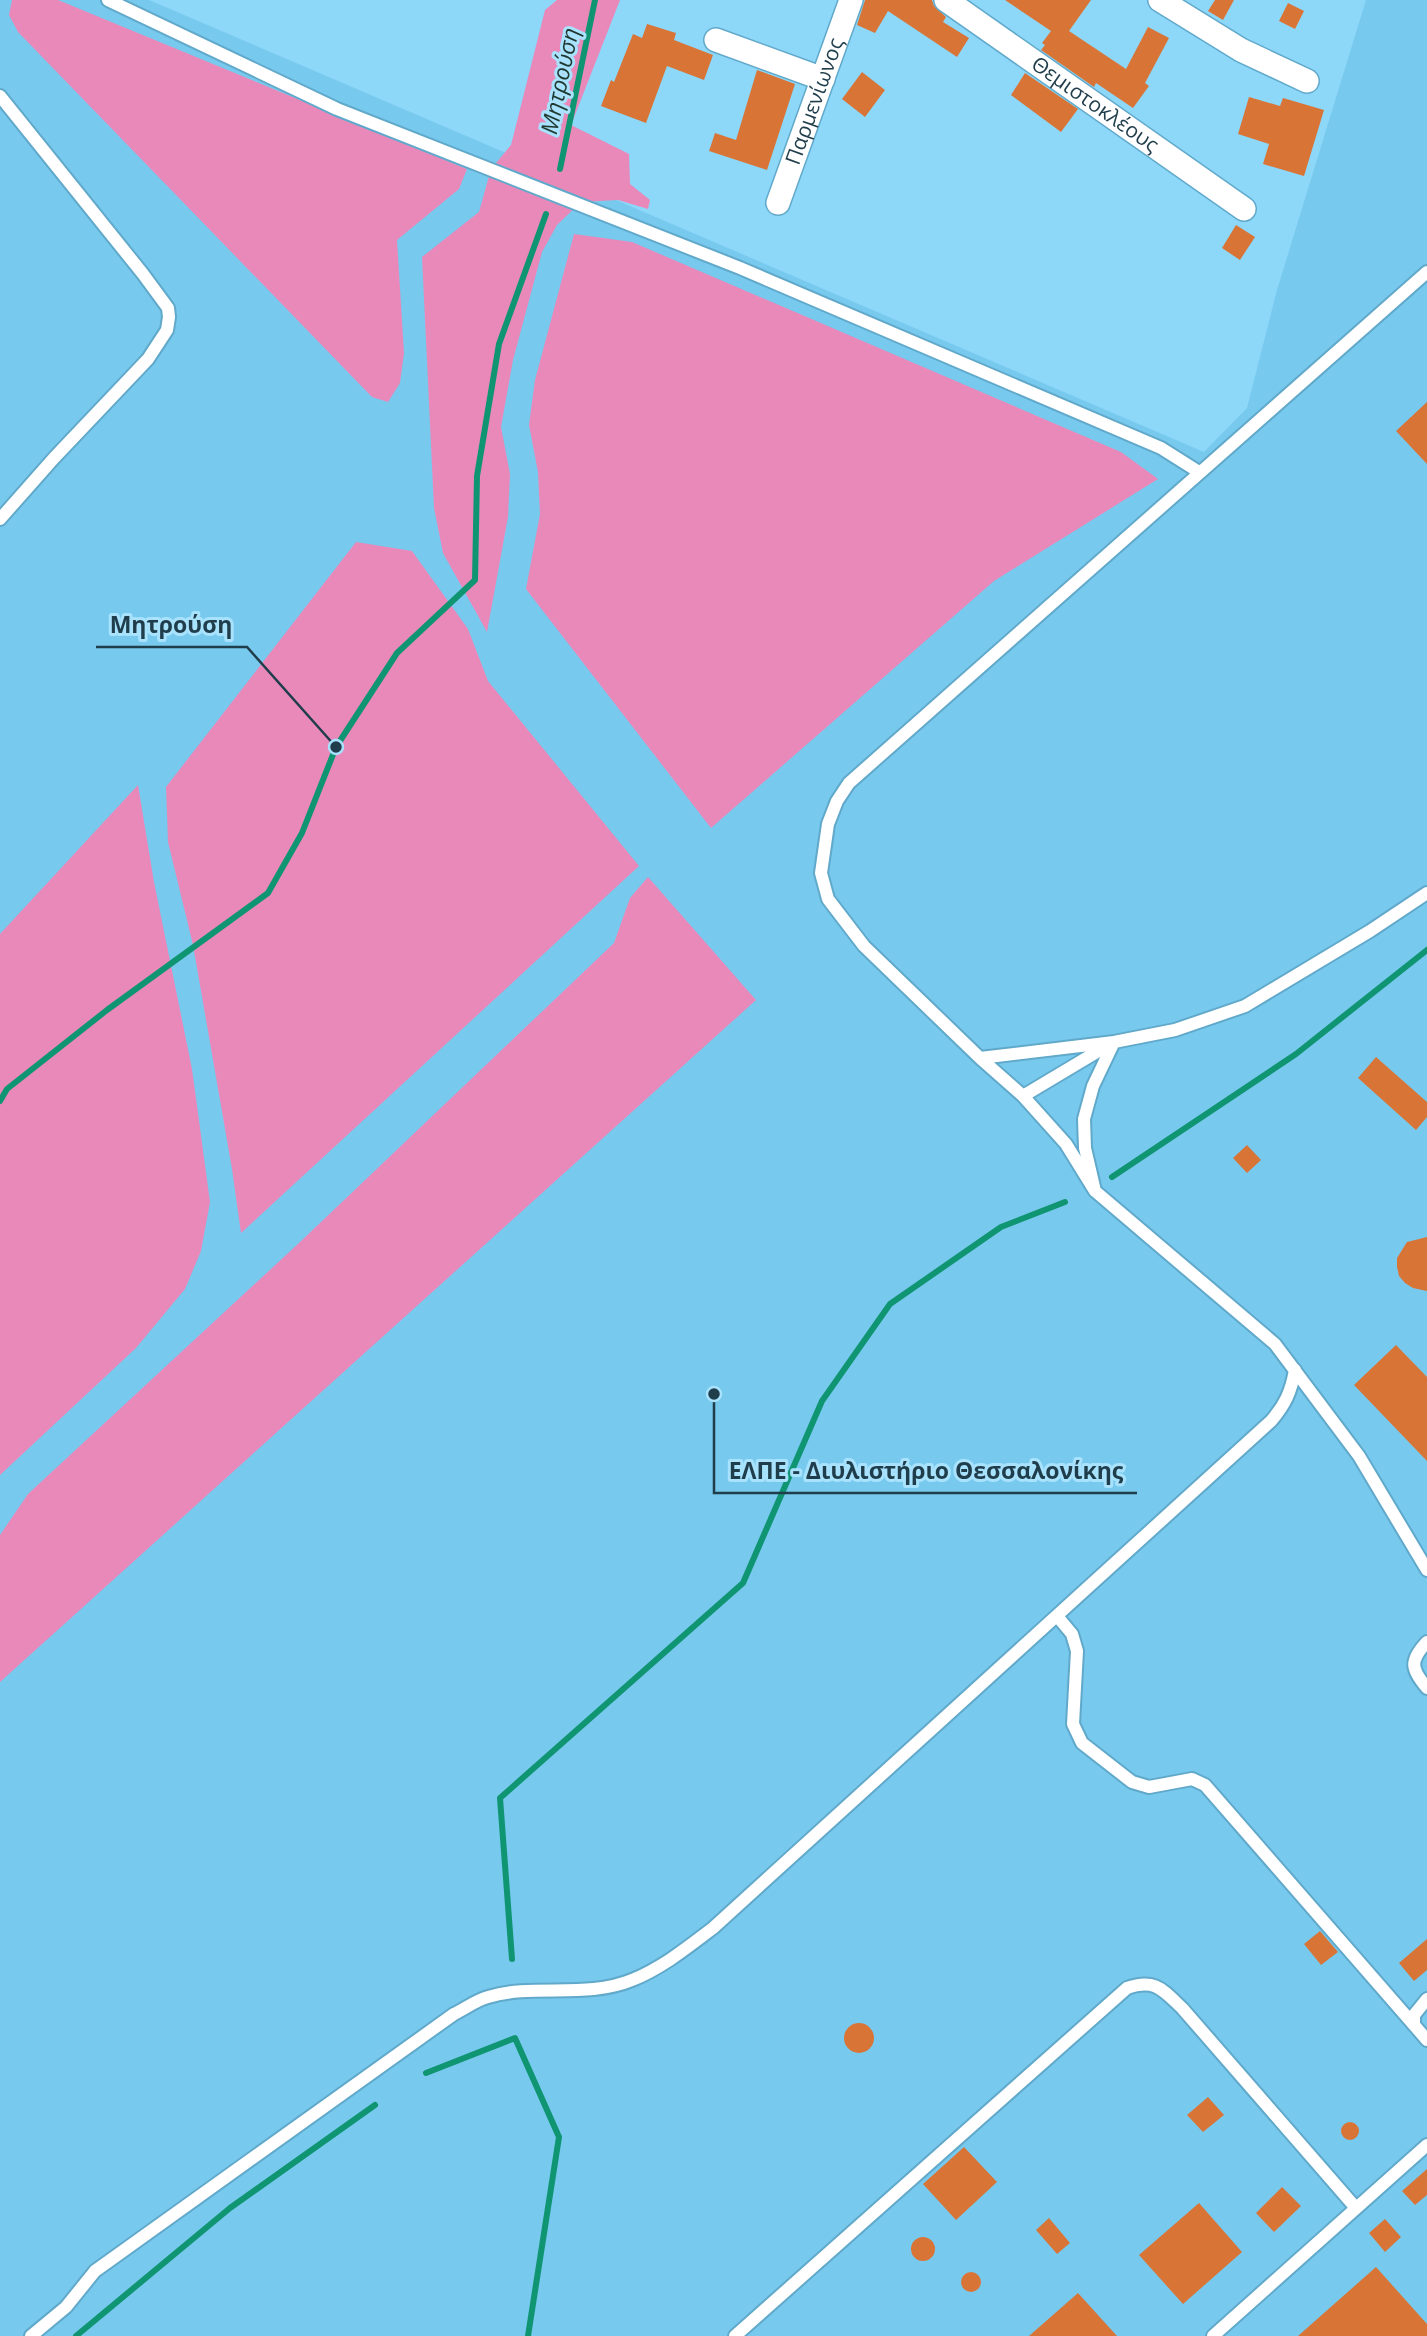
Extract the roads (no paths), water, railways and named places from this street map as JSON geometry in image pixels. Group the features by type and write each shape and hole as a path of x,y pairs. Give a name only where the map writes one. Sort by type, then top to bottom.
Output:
{"street":[{"name":"Παρμενίωνος","path":"778,203 851,0"},
{"name":"Θεμιστοκλέους","path":"946,0 1244,209"},
{"path":"1160,0 1241,50 1307,81"},
{"path":"716,40 823,79"}],"lane":[{"path":"108,0 337,109 740,268 1161,448 1199,472"},
{"path":"0,96 143,274 168,308 169,317 167,330 148,359 0,519"},
{"path":"1427,272 849,783 837,801 828,824 821,873 828,899 864,946 1023,1097 1066,1144 1095,1191 1276,1344 1359,1456 1427,1570"},
{"path":"980,1058 1114,1042 1175,1030 1245,1006 1370,931 1427,893"},
{"path":"1023,1097 1114,1042"},
{"path":"1095,1191 1085,1148 1084,1119 1093,1086 1114,1042"},
{"path":"31,2336 65,2307 95,2271 454,2014 487,1997 541,1990 589,1990 631,1981 669,1961 713,1928 1270,1421 1285,1405 1292,1389 1295,1370"},
{"path":"1057,1616 1072,1634 1077,1651 1073,1724 1082,1743 1132,1782 1149,1787 1192,1779 1205,1785 1427,2040"},
{"path":"1427,1642 1414,1661 1415,1674 1427,1688"},
{"path":"735,2336 1127,1988 1139,1984 1154,1984 1182,2008 1356,2208"},
{"path":"1413,2024 1414,2015 1427,1999"},
{"path":"1213,2336 1427,2145"}],"waterway":[{"name":"Μητρούση","path":"560,169 595,0"},
{"name":"Μητρούση","path":"0,1101 7,1089 107,1010 268,893 302,833 336,747 397,653 475,580 477,476 499,344 546,214"},
{"path":"1112,1177 1296,1054 1427,950"},
{"path":"512,1959 500,1798 743,1583 822,1401 890,1304 1001,1227 1065,1202"},
{"path":"426,2073 515,2038 559,2137 528,2336"},
{"path":"76,2336 230,2208 375,2105"}],"place":[{"name":"Μητρούση","path":"336,747"},
{"name":"ΕΛΠΕ - Διυλιστήριο Θεσσαλονίκης","path":"714,1394"}]}
